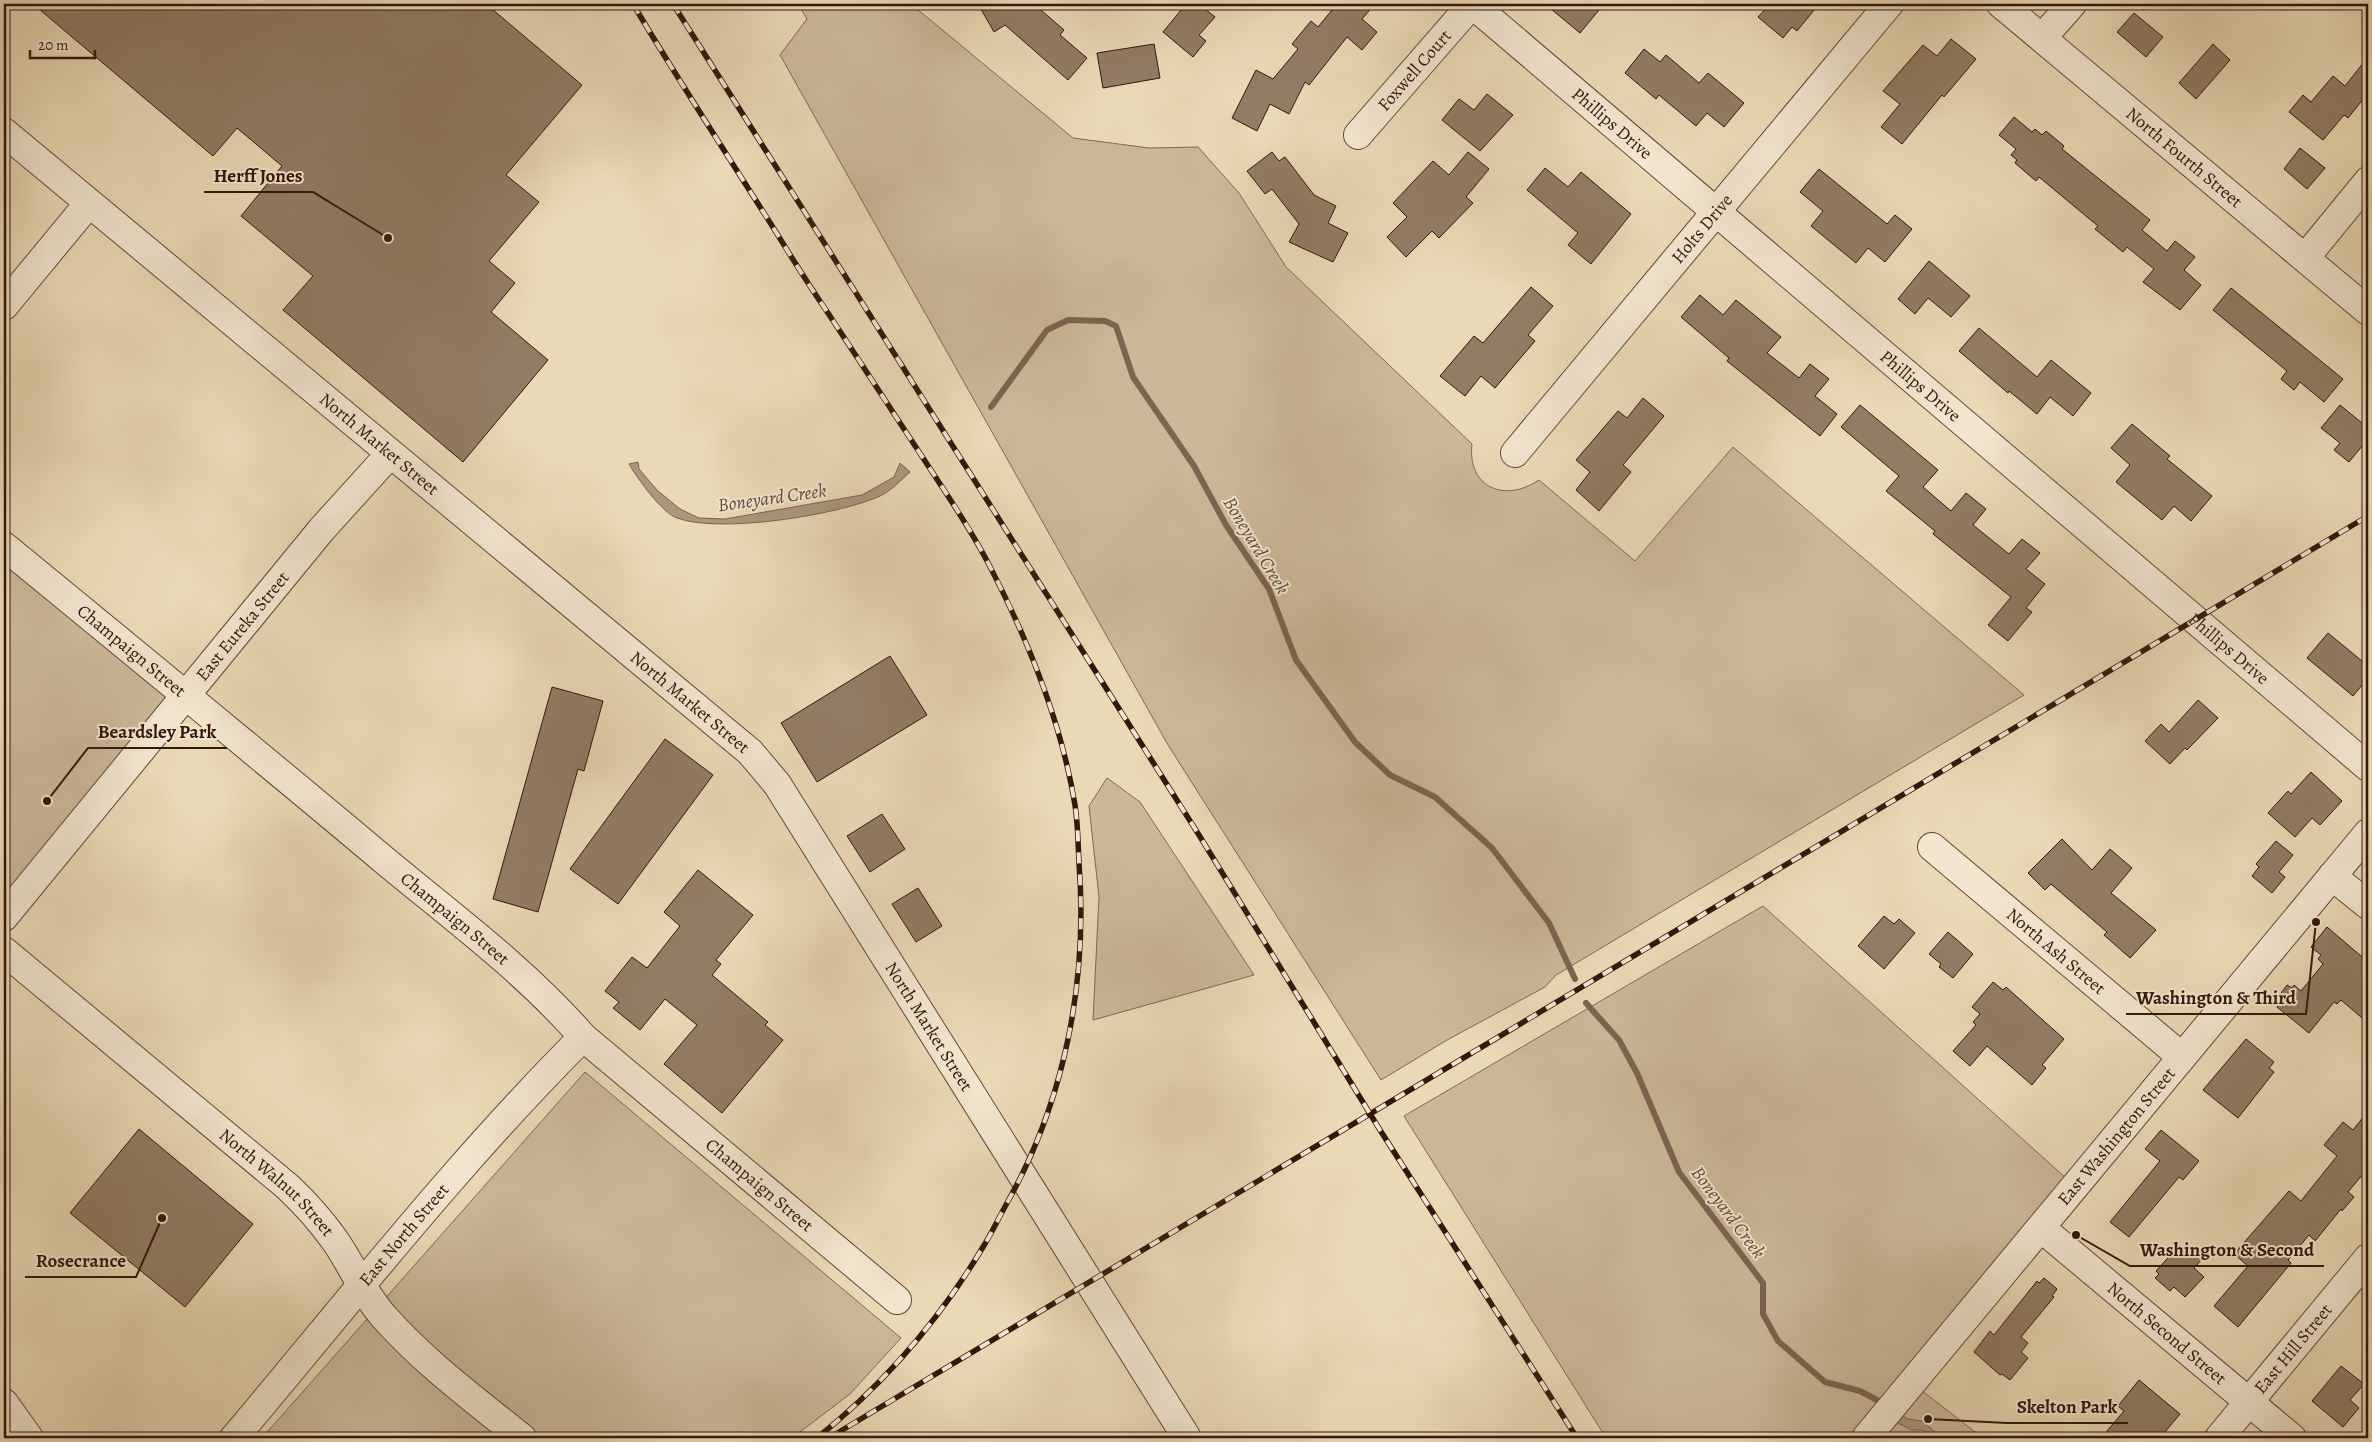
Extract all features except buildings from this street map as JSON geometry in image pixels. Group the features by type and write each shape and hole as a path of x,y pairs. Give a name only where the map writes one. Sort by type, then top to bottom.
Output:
{"street":[{"name":"Foxwell Court","path":"1358,135 1472,4"},
{"name":"Phillips Drive","path":"1472,4 2368,767"},
{"name":"Holts Drive","path":"1515,453 1889,4"},
{"name":"North Fourth Street","path":"2001,4 2368,311"},
{"path":"2042,38 2072,4"},
{"name":"North Market Street","path":"4,132 750,752 777,784 1187,1438"},
{"path":"2305,258 2368,181"},
{"path":"4,306 89,203"},
{"name":"East Eureka Street","path":"4,917 322,530 390,454"},
{"name":"Champaign Street","path":"4,546 186,695 515,970 557,1007 583,1037 897,1300"},
{"name":"East Washington Street","path":"1866,1438 2368,833"},
{"name":"North Ash Street","path":"1932,847 2182,1057"},
{"path":"2332,876 2368,905"},
{"name":"North Walnut Street","path":"4,950 288,1188 307,1206 332,1237 361,1286 385,1318 417,1351 522,1438"},
{"name":"East North Street","path":"234,1438 490,1133 583,1037"},
{"name":"North Second Street","path":"2041,1228 2292,1438"},
{"name":"East Hill Street","path":"2219,1438 2368,1258"}],"shaded area":[{"path":"798,4 911,4 1073,138 1149,148 1198,147 1239,193 1286,267 1472,444 1472,459 1476,471 1482,481 1491,487 1513,490 1526,487 1539,480 1635,561 1733,447 2024,695 1556,975 1545,987 1447,1040 1381,1080 1168,745 780,55 807,19"},
{"path":"638,462 639,469 657,490 680,509 699,518 725,519 862,495 894,477 900,463 910,472 884,494 837,510 779,520 721,524 696,522 671,515 650,494 629,464"},
{"path":"4,550 177,695 4,907"},
{"path":"1107,778 1140,802 1254,975 1093,1020 1099,897 1089,806"},
{"path":"1763,906 2067,1179 1850,1438 1606,1438 1404,1116"},
{"path":"585,1072 901,1338 850,1394 792,1438 262,1438"},
{"path":"1921,1390 1983,1438 1882,1438"},
{"path":"1902,1415 1908,1419 1922,1421 1942,1438 1934,1438 1923,1430 1911,1430 1896,1422"}],"waterway":[{"name":"Boneyard Creek","path":"991,407 1047,330 1068,320 1105,321 1116,326 1133,377 1194,466 1226,525 1269,589 1296,660 1355,742 1390,775 1435,797 1492,848 1549,923 1575,979"},
{"name":"Boneyard Creek","path":"1586,1003 1619,1040 1637,1073 1679,1172 1763,1283 1763,1314 1778,1341 1825,1382 1860,1391 1877,1400"}],"railway":[{"path":"633,4 799,269 949,497 979,546 1015,618 1040,679 1061,741 1076,812 1081,907 1080,951 1068,1039 1058,1081 1044,1123 1027,1164 989,1236 948,1300 909,1350 865,1396 817,1438"},
{"path":"673,4 1199,835 1380,1130 1577,1438"},
{"path":"829,1438 2368,516"}],"place":[{"name":"Herff Jones","path":"388,238"},
{"name":"Beardsley Park","path":"47,801"},
{"name":"Washington & Third","path":"2316,922"},
{"name":"Rosecrance","path":"162,1218"},
{"name":"Washington & Second","path":"2076,1235"},
{"name":"Skelton Park","path":"1928,1419"}]}
